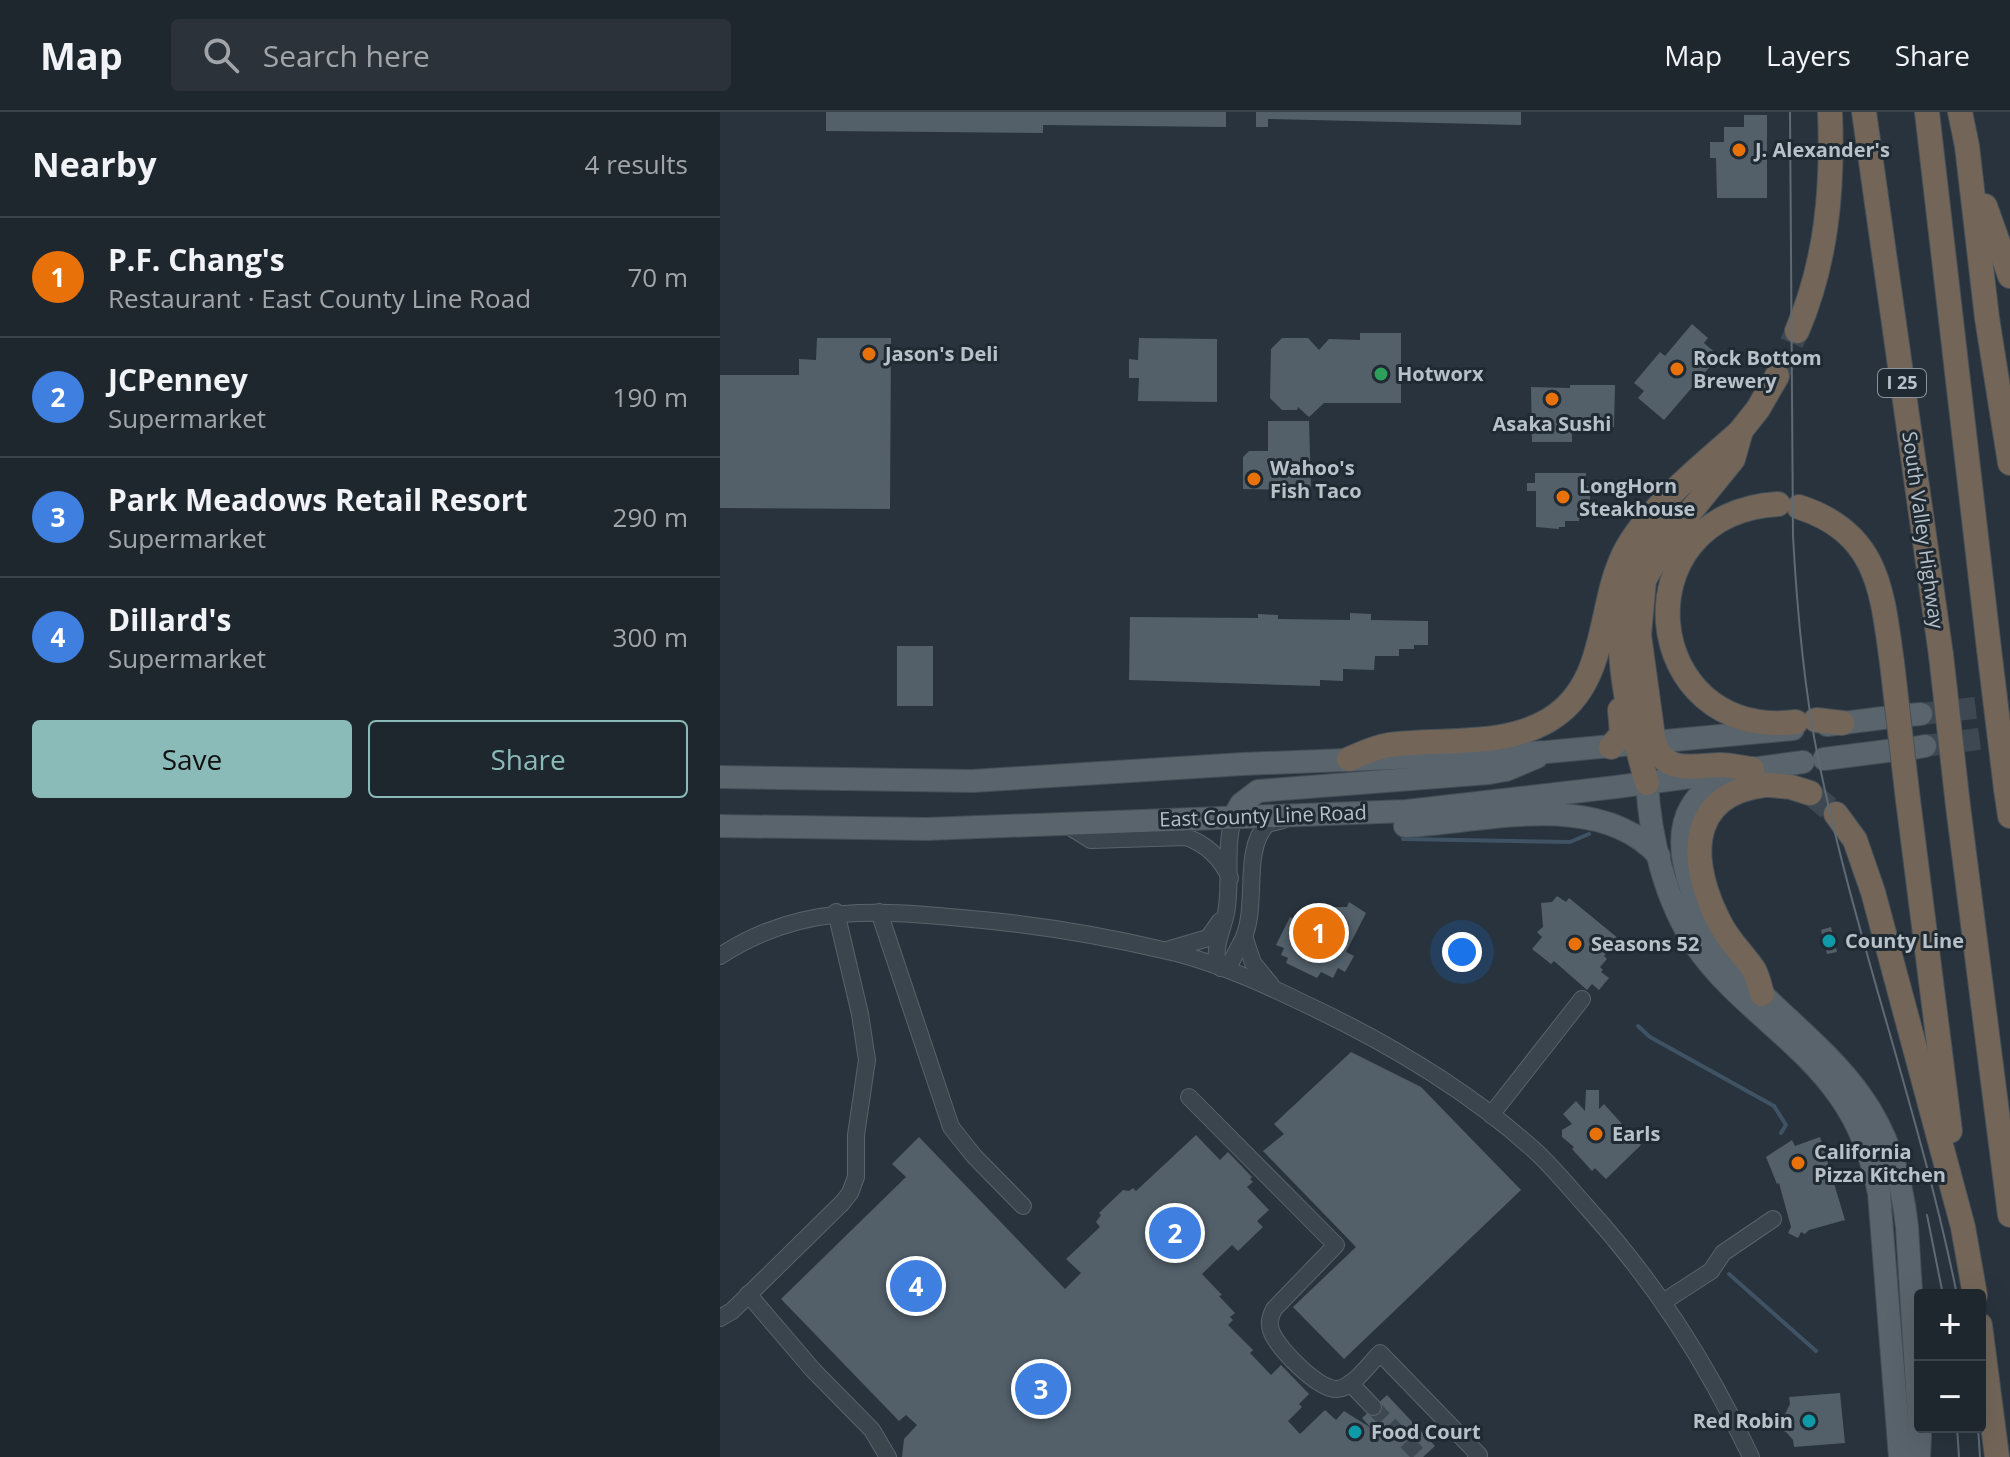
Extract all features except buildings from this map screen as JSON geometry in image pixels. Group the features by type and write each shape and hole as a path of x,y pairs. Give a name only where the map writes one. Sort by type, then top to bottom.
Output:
{"highway":[{"path":"1797,331 1812,289 1825,231 1831,183 1830,112"},
{"name":"South Valley Highway","path":"1864,112 1941,655 2010,1215"},
{"name":"I 25","path":"1927,112 2010,816"},
{"path":"1960,112 2010,463"},
{"path":"1967,146 1996,242 2010,276"},
{"path":"1777,376 1741,431 1688,494 1633,568 1622,604 1621,656 1645,744 1661,757 1678,766 1721,765 1810,793"},
{"path":"1647,783 1639,640 1644,580 1665,543 1733,459 1741,431"},
{"path":"1349,759 1386,745 1470,740 1517,733 1549,720 1563,710 1581,691 1593,669 1609,591 1628,546 1647,520 1690,476 1741,431"},
{"path":"1611,747 1621,737 1622,725 1611,657 1611,615 1622,580 1637,550 1665,513 1688,494"},
{"path":"1814,724 1743,718 1705,697 1680,667 1667,625 1674,575 1684,554 1699,536 1739,511 1788,506 1828,518 1854,539 1866,555 1879,585 1892,663 1963,1227 1974,1289"},
{"path":"1709,779 1758,777"},
{"path":"1758,777 1713,808 1702,827 1699,841 1700,868 1710,901 1731,941 1755,972 1762,994"},
{"path":"1836,814 1855,840 1863,859 1963,1227"},
{"path":"1985,1361 1997,1457"}],"main road":[{"path":"720,777 972,781 1349,759 1547,752 1907,716"},
{"path":"1758,777 1813,760 1911,748"},
{"path":"1234,817 1246,798 1258,791 1489,773 1506,770 1547,752"},
{"path":"1709,779 1706,789 1689,810 1683,832 1683,858 1697,903 1736,968 1848,1079 1873,1115 1890,1151 1904,1201 1907,1227 1919,1457"},
{"name":"East County Line Road","path":"720,826 927,829 1353,814 1709,779"},
{"path":"1647,783 1649,810 1670,894 1695,945 1731,988 1833,1087 1849,1111 1874,1170 1879,1193 1900,1457"},
{"path":"1353,814 1393,826 1530,815 1570,815 1624,831 1659,856"}],"street":[{"path":"1221,968 1233,961 1245,939 1259,834 1267,824 1308,816"},
{"path":"1221,968 1216,958 1228,901 1229,837 1234,817"},
{"path":"1064,824 1091,840 1186,837 1199,842 1214,855 1230,878"},
{"path":"1165,950 1208,938 1216,930 1228,901"},
{"path":"720,1318 732,1311 842,1203 856,1177 856,1135 867,1060 860,1014 836,912"},
{"path":"720,956 773,928 836,912 879,912 1057,928 1165,950 1221,968 1275,989 1372,1036 1423,1066 1491,1115 1561,1176 1619,1243 1663,1302 1715,1383 1751,1457"},
{"path":"879,912 951,1127 974,1156 1023,1206"},
{"path":"1245,939 1253,963 1275,989"},
{"path":"1491,1115 1582,999"},
{"path":"1189,1097 1336,1245 1274,1309 1269,1322 1273,1336 1317,1383 1339,1389 1350,1383 1380,1353 1477,1456"},
{"path":"1663,1302 1711,1271 1723,1253 1773,1219"},
{"path":"748,1294 807,1363 872,1430 888,1457"},
{"path":"1350,1383 1373,1407"}],"waterway":[{"path":"1403,839 1570,842 1589,834"},
{"path":"1638,1026 1650,1037 1774,1106 1786,1125 1781,1133"},
{"path":"1729,1274 1816,1351"}],"tunnel":[{"path":"1777,376 1797,331"},
{"path":"1921,714 2010,704"},
{"path":"1925,746 2010,735"},
{"path":"1810,793 1836,814"},
{"path":"1373,1407 1421,1457"}],"tram line":[{"path":"1790,112 1793,536 1808,699 1817,753 1849,889 1925,1159 1956,1289"},
{"path":"1927,1215 1942,1289"},
{"path":"1957,1433 1959,1457"},
{"path":"1978,1433 1980,1457"}],"place":[{"name":"J. Alexander's","path":"1739,150"},
{"name":"Jason's Deli","path":"869,354"},
{"name":"Rock Bottom Brewery","path":"1677,369"},
{"name":"Hotworx","path":"1381,374"},
{"name":"Asaka Sushi","path":"1552,399"},
{"name":"Wahoo's Fish Taco","path":"1254,479"},
{"name":"LongHorn Steakhouse","path":"1563,497"},
{"name":"P.F. Chang's","path":"1319,933"},
{"name":"County Line","path":"1829,941"},
{"name":"Seasons 52","path":"1575,944"},
{"name":"Earls","path":"1596,1134"},
{"name":"California Pizza Kitchen","path":"1798,1163"},
{"name":"JCPenney","path":"1175,1233"},
{"name":"Dillard's","path":"916,1286"},
{"name":"Park Meadows Retail Resort","path":"1041,1389"},
{"name":"Red Robin","path":"1809,1421"},
{"name":"Food Court","path":"1355,1432"}]}
